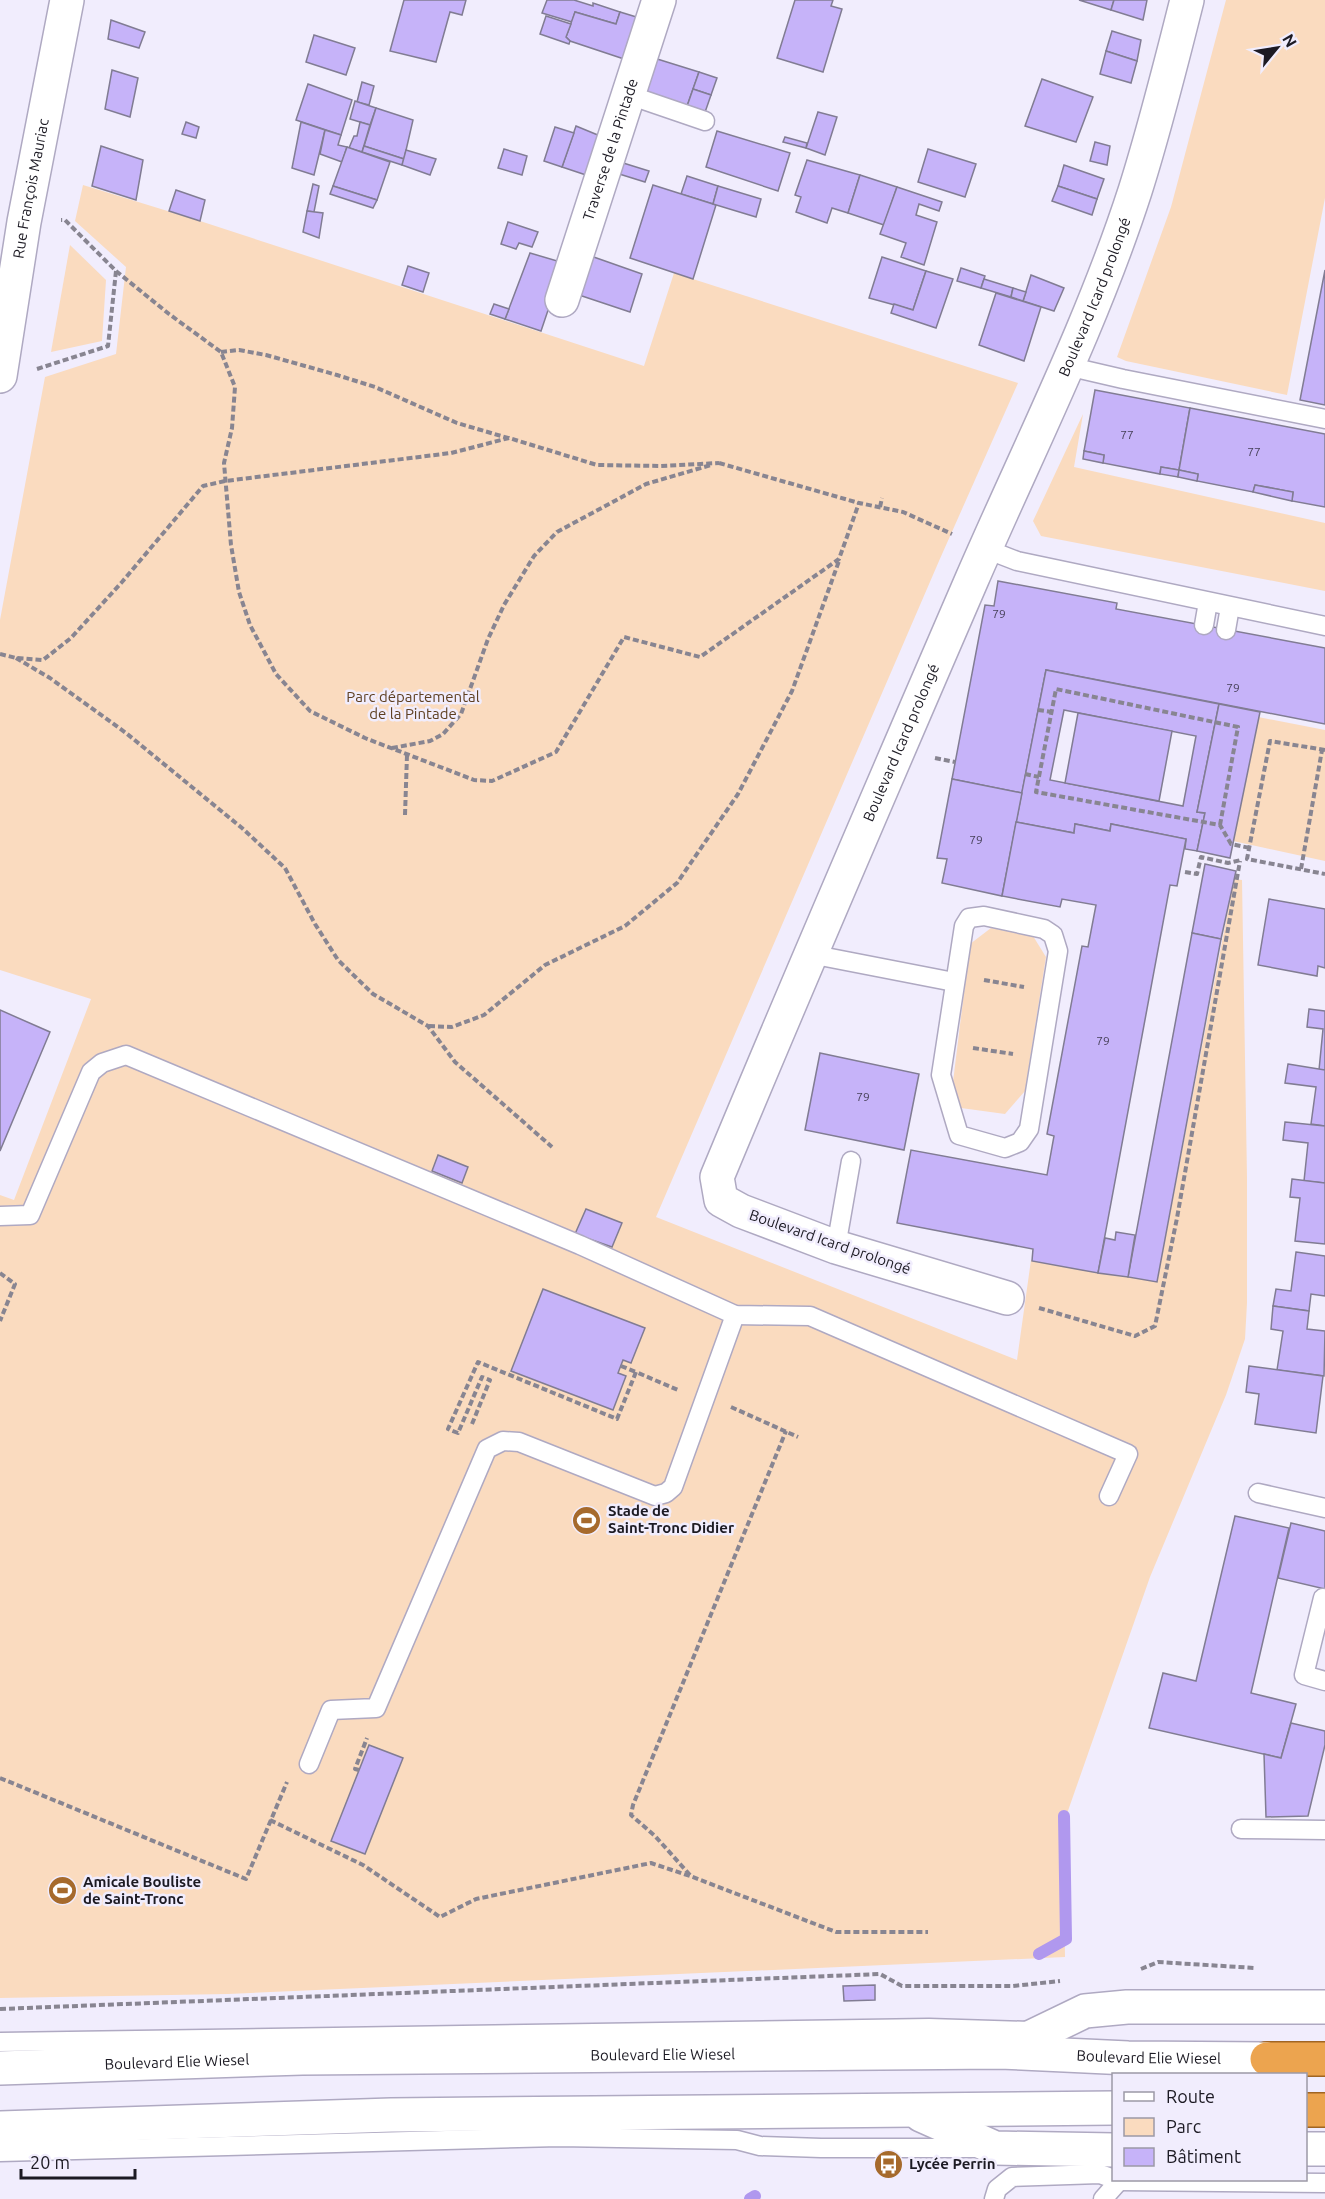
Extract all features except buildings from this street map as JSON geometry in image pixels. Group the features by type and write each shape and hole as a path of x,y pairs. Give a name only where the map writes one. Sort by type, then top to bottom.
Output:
{"highway":[{"name":"Boulevard Elie Wiesel","path":"1266,2059 1325,2059"},
{"path":"1307,2110 1325,2110"}],"street":[{"name":"Rue François Mauriac","path":"0,376 24,222 67,0"},
{"name":"Traverse de la Pintade","path":"562,300 659,0"},
{"name":"Boulevard Icard prolongé","path":"1006,1299 836,1247 741,1211 721,1200 717,1177 810,954 1100,286 1135,192 1187,0"},
{"path":"1000,2052 1085,2011 1127,2007 1325,2007"},
{"name":"Boulevard Elie Wiesel","path":"0,2068 302,2058 1000,2052 1128,2058 1266,2059"},
{"path":"0,2128 391,2115 1112,2108"},
{"path":"911,2111 995,2148 1112,2171"},
{"path":"1307,2149 1325,2149"}],"lane":[{"path":"629,95 705,121"},
{"path":"1067,366 1325,419"},
{"path":"986,549 1017,561 1325,626"},
{"path":"1204,625 1208,602"},
{"path":"1226,630 1230,607"},
{"path":"984,916 1044,929 1053,935 1058,951 1051,991 1029,1129 1020,1142 1005,1148 959,1135 941,1075 964,926 969,918 984,916"},
{"path":"810,954 955,978"},
{"path":"0,1216 30,1215 91,1072 102,1064 126,1056 580,1245 735,1315 810,1316 1128,1454 1109,1496"},
{"path":"836,1247 851,1161"},
{"path":"309,1764 331,1710 376,1708 487,1449 503,1441 519,1442 655,1496 666,1493 673,1487 712,1401 735,1315"},
{"path":"1258,1492 1325,1508"},
{"path":"1323,1598 1304,1675 1325,1681"},
{"path":"1241,1829 1325,1830"},
{"path":"0,2042 929,2028 1043,2032"},
{"path":"0,2152 559,2137 736,2140 760,2146 821,2148 995,2148"},
{"path":"994,2199 997,2189 1012,2177 1112,2172"},
{"path":"1102,2199 1112,2178"},
{"path":"1154,2181 1192,2190 1325,2183"}],"path":[{"path":"24,222 65,220 116,271 221,352 236,387 232,428 224,463 225,481 239,592 250,625 276,674 310,711 365,738 474,780 492,782 556,752 624,637 700,657 839,559"},
{"path":"36,369 108,346 116,271"},
{"path":"221,352 239,350 266,355 337,375 375,387 457,423 597,465 661,466 719,463 859,503 903,512 951,534"},
{"path":"0,654 43,660 71,638 203,486 225,481 439,455 508,438"},
{"path":"391,748 430,741 443,734 461,714 488,639 504,605 534,556 557,532 646,484 719,463"},
{"path":"880,507 882,498"},
{"path":"428,1026 452,1027 484,1015 545,965 625,926 677,883 738,794 792,691 859,503"},
{"path":"16,658 50,678 126,733 242,828 285,868 315,924 338,960 373,994 428,1026 455,1062 552,1147"},
{"path":"1220,825 1036,792 1056,688 1238,727 1220,825 1231,844 1250,848"},
{"path":"1038,710 1052,712"},
{"path":"1247,860 1270,741 1324,750 1301,869"},
{"path":"405,814 407,754"},
{"path":"1025,774 1039,777"},
{"path":"1185,872 1197,874 1201,857 1228,863 1247,860 1325,874"},
{"path":"1006,1299 1135,1336 1155,1326 1181,1195 1240,861"},
{"path":"955,978 1051,991"},
{"path":"945,1044 1040,1058"},
{"path":"0,1273 15,1284 0,1321"},
{"path":"487,1449 465,1440 490,1380 482,1377 458,1433 448,1429 478,1362 617,1419 636,1372"},
{"path":"621,1366 798,1437"},
{"path":"690,1875 655,1836 631,1815 633,1804 786,1431"},
{"path":"359,1770 355,1769 365,1743"},
{"path":"0,1778 246,1879 288,1779 309,1764"},
{"path":"270,1820 363,1865 440,1917 476,1899 651,1863 690,1875 836,1932 928,1932"},
{"path":"1139,1970 1158,1962 1265,1968"},
{"path":"0,2009 603,1987 880,1974 902,1986 1013,1986 1071,1980"}],"green space":[{"path":"1226,0 1325,0 1325,198 1287,395 1126,361 1117,357 1171,207"},
{"name":"Parc départemental de la Pintade","path":"83,185 644,366 674,273 1018,383 656,1217 1017,1360 1031,1260 1157,1282 1234,879 1242,880 1247,1177 1245,1339 1226,1395 1150,1577 1063,1825 1065,1957 228,1994 0,1998 0,1195 14,1200 91,999 0,970 0,620 45,377 116,354 126,267 75,221"},
{"path":"70,245 106,280 102,341 51,352"},
{"path":"1083,414 1074,467 1325,523 1325,591 1041,536 1033,521"},
{"path":"1258,717 1325,730 1325,861 1233,841"},
{"path":"991,928 1033,936 1046,957 1025,1091 1005,1114 961,1108 953,1082 970,944"}],"waterway":[{"path":"1039,1954 1066,1939 1064,1816"},
{"path":"750,2199 755,2196"}],"place":[{"name":"Stade de Saint-Tronc Didier","path":"587,1520"},
{"name":"Amicale Bouliste de Saint-Tronc","path":"62,1891"},
{"name":"Lycée Perrin","path":"888,2164"}]}
